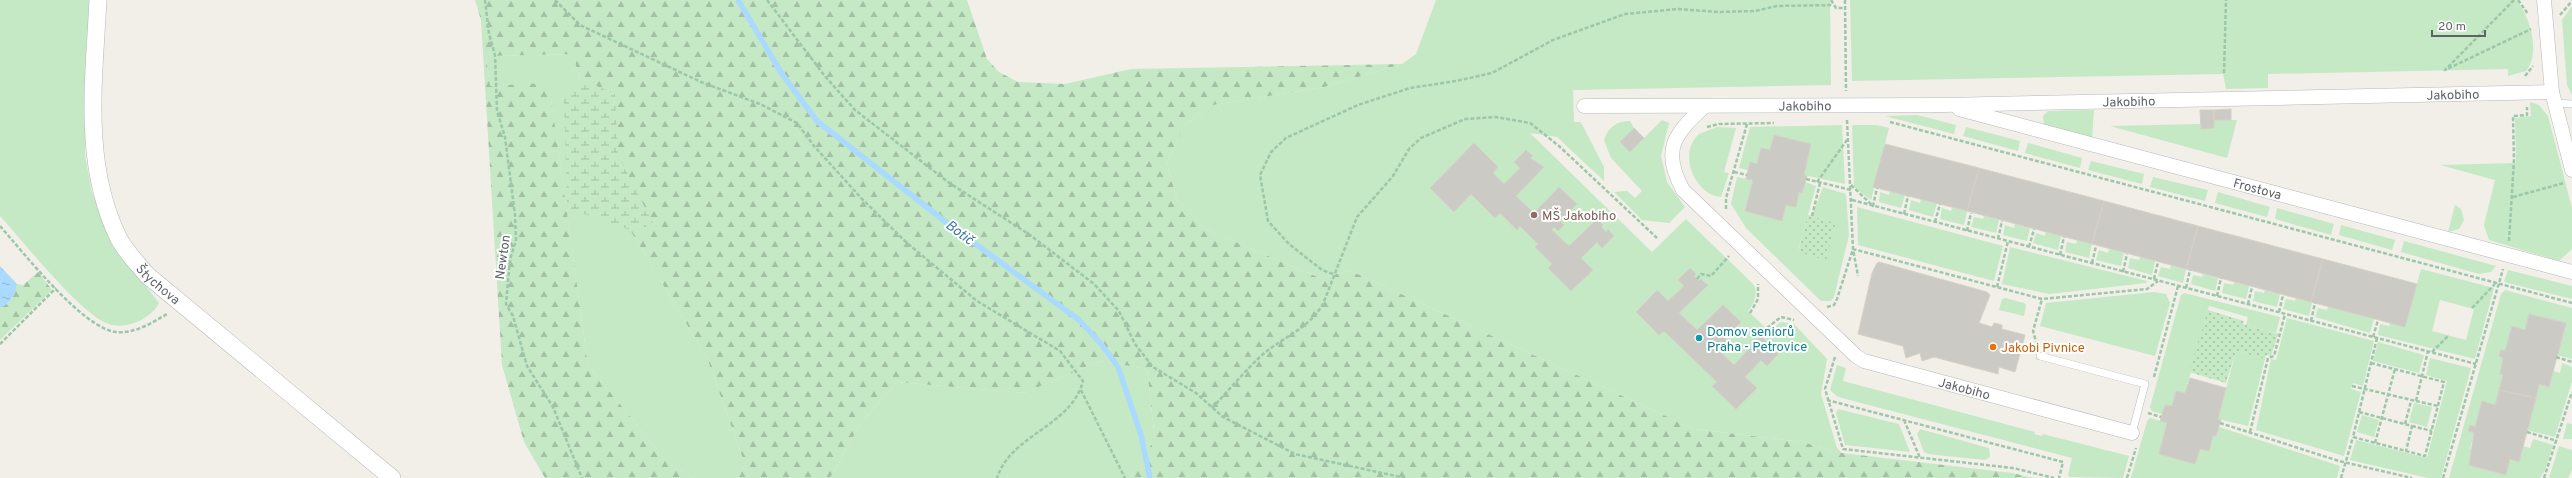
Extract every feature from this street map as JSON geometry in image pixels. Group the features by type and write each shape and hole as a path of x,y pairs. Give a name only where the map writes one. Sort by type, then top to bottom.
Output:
{"street":[{"name":"Štychova","path":"98,0 92,130 100,191 120,240 147,275 392,478"},
{"path":"2544,0 2554,97 2572,170"},
{"name":"Jakobiho","path":"1584,106 1944,105 2554,97"},
{"name":"Frostova","path":"1944,105 2572,272"},
{"name":"Jakobiho","path":"1705,106 1684,125 1672,148 1671,163 1673,173 1683,190 1845,347 1864,361 2132,433"}],"lane":[{"path":"2554,97 2572,104"},
{"name":"Jakobiho","path":"2040,356 2145,384 2132,433"}],"path":[{"name":"Newton","path":"485,0 489,34 495,55 497,111 505,137 515,215 516,240 510,260 506,304 512,316 526,366 553,407 582,478"},
{"path":"555,0 580,25 701,82 760,104 797,123 814,146 862,199 907,243 977,301 1060,350 1083,381 1081,390 1058,419 1008,455 997,478"},
{"path":"768,0 824,75 855,110 948,182 1030,235 1094,284 1119,311 1135,344 1153,367 1196,394 1223,417 1295,454 1405,478"},
{"path":"1830,0 1833,6"},
{"path":"2224,73 2226,0"},
{"path":"2514,0 2445,70 2532,28"},
{"path":"2563,12 2572,1"},
{"path":"1333,274 1322,270 1295,249 1268,221 1260,175 1271,152 1286,138 1358,106 1410,88 1456,81 1492,73 1553,40 1625,14 1678,9 1718,12 1755,11 1777,6 1833,6 1845,8"},
{"path":"2443,478 2476,364 2496,284 2506,255 2513,198 2513,116 2527,115 2527,108"},
{"path":"1212,408 1262,356 1299,331 1316,316 1323,304 1333,274 1357,217 1393,176 1409,148 1421,138 1465,120 1496,117 1530,123 1559,146 1657,238"},
{"path":"1839,120 1855,120"},
{"path":"1886,121 2572,304"},
{"path":"1702,129 1718,124 1777,123"},
{"path":"1720,209 1725,214 1726,198 1747,124"},
{"path":"1812,216 1819,182 1848,139"},
{"path":"1734,172 1747,175"},
{"path":"1806,179 1851,192 1853,249 1858,276"},
{"path":"2513,198 2572,181"},
{"path":"1851,184 1872,206"},
{"path":"1872,206 1878,188"},
{"path":"1904,214 1908,196"},
{"path":"1852,200 2476,364"},
{"path":"1935,222 1940,204"},
{"path":"1967,231 1971,213"},
{"path":"1998,239 2002,221"},
{"path":"0,226 56,288 90,320 115,332 128,332 151,323 182,304"},
{"path":"2029,247 2034,229"},
{"path":"2060,255 2064,237"},
{"path":"1997,287 2008,242"},
{"path":"2092,263 2096,246"},
{"path":"1853,249 2042,299 2147,289 2159,281"},
{"path":"2124,272 2127,254"},
{"path":"1697,279 1701,274 1711,276 1730,256"},
{"path":"2154,280 2158,262"},
{"path":"2186,288 2190,270"},
{"path":"2217,296 2221,278"},
{"path":"1750,313 1758,299 1758,283"},
{"path":"2472,308 2496,284"},
{"path":"2248,304 2252,287"},
{"path":"0,344 56,288"},
{"path":"2279,312 2283,295"},
{"path":"2040,356 2033,331 2042,299"},
{"path":"2311,321 2315,303"},
{"path":"2250,432 2268,358 2274,356 2285,314"},
{"path":"1766,328 1782,317 1798,322"},
{"path":"2373,337 2378,320"},
{"path":"2432,352 2449,335"},
{"path":"2341,478 2377,338"},
{"path":"1845,347 1833,358 1825,389 1827,400 1844,449 2013,468 2054,478"},
{"path":"2416,401 2428,351"},
{"path":"2556,357 2572,362"},
{"path":"2352,436 2425,456 2432,431 2444,382 2371,363"},
{"path":"2375,443 2395,369"},
{"path":"2352,386 2411,401 2438,406"},
{"path":"1081,390 1125,478"},
{"path":"2544,478 2572,392"},
{"path":"1827,400 2063,462 2059,478"},
{"path":"2405,424 2411,401"},
{"path":"2359,412 2432,431"},
{"path":"2150,414 2161,417"},
{"path":"1904,420 1920,458"},
{"path":"2220,423 2345,462 2412,478"},
{"path":"2406,451 2412,426"},
{"path":"2527,432 2557,441"}],"green space":[{"path":"0,0 89,0 85,156 92,193 112,242 159,303 150,314 137,322 123,326 109,324 97,318 68,293 0,216"},
{"path":"475,0 967,0 987,59 999,72 1018,82 1065,84 1131,69 1402,64 1324,87 1213,105 1185,124 1167,163 1177,200 1205,229 1322,279 1349,270 1694,429 1802,442 1842,453 2012,473 2034,478 1132,478 1131,475 1155,439 1147,369 1101,361 1024,393 897,382 860,424 830,478 739,478 745,464 707,358 609,195 573,54 486,56 490,86 549,83 588,365 668,463 693,478 545,478 524,442 502,365 481,20"},
{"path":"1436,0 1830,0 1831,85 1573,90 1574,122 1580,122 1583,126 1604,167 1604,181 1557,137 1530,133 1652,252 1686,219 1754,285 1756,292 1755,299 1748,311 1769,331 1781,322 1794,324 1827,359 1821,394 1837,448 1842,453 1802,442 1694,429 1349,270 1322,279 1205,229 1177,200 1167,163 1185,124 1213,105 1324,87 1402,64 1416,54","holes":["1474,143 1498,167 1493,173 1504,184 1520,168 1514,162 1526,150 1532,156 1530,158 1544,167 1516,196 1534,213 1559,187 1577,204 1560,221 1564,225 1558,231 1554,227 1552,230 1569,246 1597,219 1603,224 1601,227 1606,232 1608,229 1614,236 1602,248 1597,242 1581,258 1592,270 1571,291 1548,268 1552,264 1535,247 1538,244 1520,226 1517,229 1500,213 1471,194 1454,212 1430,188","1690,268 1696,274 1694,276 1699,281 1702,279 1708,285 1679,313 1697,330 1723,305 1741,322 1725,339 1729,343 1723,349 1719,345 1716,348 1734,365 1761,336 1767,342 1765,345 1770,350 1772,348 1778,354 1767,366 1761,360 1745,377 1757,388 1736,409 1712,386 1717,382 1664,331 1659,335 1636,312 1656,290 1668,301 1684,286 1678,280"]},
{"path":"1850,0 2516,0 2526,15 2532,35 2533,55 2526,71 2508,76 2508,69 2268,74 2268,88 2226,89 2223,74 1852,81"},
{"path":"2572,6 2572,95 2567,85 2562,20"},
{"path":"573,54 609,195 707,358 745,464 739,478 693,478 668,463 588,365 549,84 490,86 486,56"},
{"path":"588,82 615,94 618,155 654,225 630,230 567,208 564,97"},
{"path":"2530,102 2539,105 2548,116 2572,208 2572,249 2559,261 2489,240 2484,225 2495,180 2440,165 2516,163 2515,118 2531,116"},
{"path":"2094,110 2092,139 2044,125 2043,116 2048,111"},
{"path":"1917,115 1956,125 1954,134 1885,116"},
{"path":"1662,120 1669,123 1661,156 1667,182 1685,207 1669,223 1642,220 1614,192 1627,191 1635,198 1642,191 1611,158 1604,140 1611,128 1621,122 1630,121 1634,128 1620,142 1630,152"},
{"path":"2214,120 2237,120 2227,158 2110,126 2200,124 2201,129 2214,128"},
{"path":"1842,125 1845,184 1804,175 1811,144 1775,135 1770,150 1757,164 1750,162 1748,170 1739,168 1750,127"},
{"path":"1852,125 1877,125 1889,128 1871,200 1854,187"},
{"path":"1717,127 1736,128 1724,172 1729,173 1721,197 1712,195 1697,182 1692,173 1689,154 1692,144 1697,136"},
{"path":"1966,127 2020,141 2018,151 1963,136"},
{"path":"2028,143 2082,158 2080,168 2025,153"},
{"path":"2091,161 2144,174 2142,184 2088,170"},
{"path":"1737,177 1753,180 1745,211 1782,220 1786,205 1796,207 1799,192 1802,192 1805,182 1816,186 1798,251 1836,223 1812,216 1823,187 1846,194 1849,235 1834,297 1831,301 1821,301 1746,228 1731,204"},
{"path":"2153,177 2208,190 2205,201 2150,187"},
{"path":"1890,191 1905,195 1901,208 1879,202 1880,192 1889,195"},
{"path":"2218,192 2270,207 2267,217 2215,203"},
{"path":"1921,199 1937,203 1933,217 1909,210 1911,200 1920,203"},
{"path":"2455,205 2461,209 2464,220 2459,229 2448,232"},
{"path":"1857,207 2003,246 1994,281 1858,245"},
{"path":"1942,208 1951,211 1952,208 1967,211 1964,225 1940,219"},
{"path":"2277,208 2334,224 2331,235 2275,219"},
{"path":"1808,215 1836,223 1826,260 1798,252"},
{"path":"1984,216 1999,220 1996,233 1971,227 1974,217 1983,219"},
{"path":"2015,224 2030,228 2027,241 2003,235 2005,225 2014,228"},
{"path":"2341,225 2395,240 2392,250 2339,235"},
{"path":"2046,232 2061,236 2058,250 2033,243 2036,233 2045,236"},
{"path":"2077,240 2092,244 2089,258 2065,252 2067,242 2076,244"},
{"path":"2404,241 2496,266 2491,272 2479,274 2401,252"},
{"path":"2010,247 2147,281 2146,283 2049,294 2002,284"},
{"path":"2109,249 2124,253 2121,266 2096,260 2099,250 2108,253"},
{"path":"2140,257 2155,261 2152,275 2128,268 2130,258 2139,260"},
{"path":"2171,265 2186,269 2183,283 2158,276 2161,267 2170,269"},
{"path":"2421,269 2494,288 2475,359 2378,335 2380,324 2389,326 2390,323 2405,327","holes":["2440,300 2474,309 2466,340 2432,331"]},
{"path":"2508,270 2572,286 2572,299 2504,282"},
{"path":"38,272 52,290 0,340 0,308 12,298 17,284 23,285"},
{"path":"2203,274 2218,278 2215,291 2191,284 2193,275 2202,277"},
{"path":"2234,282 2249,286 2246,299 2222,293 2224,283 2233,285"},
{"path":"2265,290 2280,294 2277,307 2253,301 2255,291 2264,293"},
{"path":"2505,290 2572,308 2572,359 2557,355 2565,323 2529,314 2525,330 2512,327 2505,351 2501,350 2499,356 2503,358 2500,374 2503,375 2495,405 2482,401 2475,427 2470,425 2468,431 2474,433 2470,449 2519,461 2523,446 2530,448 2533,439 2553,445 2545,470 2540,478 2449,478 2501,294"},
{"path":"2154,292 2166,294 2170,303 2155,356 2040,326 2046,303"},
{"path":"2184,293 2280,317 2276,333 2246,325 2248,317 2209,306 2185,393 2176,391 2172,406 2165,405 2162,414 2152,411 2150,407 2181,295"},
{"path":"2005,298 2024,303 2026,305 2024,316 1999,310 2002,299"},
{"path":"2296,298 2312,302 2309,316 2283,309 2286,299 2295,301"},
{"path":"2328,306 2374,319 2370,333 2315,317 2318,308 2327,310"},
{"path":"2208,310 2244,321 2243,324 2278,334 2271,356 2266,355 2265,359 2236,351 2226,383 2189,372"},
{"path":"2287,318 2374,341 2363,386 2353,383 2351,389 2361,392 2344,456 2256,430 2271,359 2276,360"},
{"path":"2378,342 2424,355 2419,373 2373,361"},
{"path":"2236,351 2265,359 2248,426 2218,419"},
{"path":"2430,358 2471,368 2441,478 2428,478 2350,460 2356,440 2427,458 2447,381 2426,375"},
{"path":"1101,361 1147,369 1155,440 1131,475 1132,478 830,478 860,424 897,382 1024,393"},
{"path":"2562,363 2572,367 2572,381 2555,437 2527,430 2539,384 2549,386 2553,371 2560,373"},
{"path":"1837,365 1846,368 1843,381 2035,432 2034,434 2042,436 2043,434 2129,456 2123,478 2070,477 2068,475 2072,458 1838,397 1830,390"},
{"path":"2414,403 2432,407 2427,427 2409,422"},
{"path":"1838,409 1899,424 1910,452 1845,445 1836,413"},
{"path":"2362,415 2379,420 2374,437 2357,432"},
{"path":"2150,418 2167,423 2159,454 2195,464 2200,449 2209,451 2213,436 2216,436 2219,427 2340,466 2337,478 2131,478 2147,421"},
{"path":"2567,423 2572,424 2572,439 2563,439"},
{"path":"1920,429 1989,448 1990,457 1985,460 1928,454 1924,452 1917,434"},
{"path":"2559,446 2572,450 2572,470 2568,478 2549,478"}],"water":[{"path":"0,266 17,284 12,298 0,308"}],"building":[{"path":"2231,109 2231,120 2214,120 2214,110"},
{"path":"2200,110 2214,110 2214,128 2201,129"},
{"path":"1634,128 1644,138 1630,152 1620,142"},
{"path":"1774,135 1811,144 1804,175 1807,176 1802,193 1799,192 1796,207 1786,205 1782,221 1745,211 1753,180 1746,179 1750,162 1757,164 1761,148 1770,150"},
{"name":"MŠ Jakobiho","path":"1474,143 1498,167 1493,173 1504,184 1520,168 1514,162 1526,150 1533,156 1530,158 1544,167 1516,196 1534,213 1559,187 1577,204 1560,221 1564,225 1558,231 1554,227 1552,230 1569,246 1597,219 1603,225 1601,227 1606,232 1608,229 1614,236 1602,248 1597,242 1581,258 1593,270 1571,291 1548,268 1552,264 1535,247 1538,244 1520,226 1517,230 1500,213 1495,218 1471,194 1454,212 1430,188"},
{"path":"1885,144 1979,168 1967,211 1873,187"},
{"path":"1979,168 2104,201 2092,244 1967,211"},
{"path":"2104,201 2198,226 2186,269 2092,244"},
{"path":"2198,226 2323,259 2311,302 2186,269"},
{"path":"2323,259 2417,284 2405,327 2311,302"},
{"path":"1879,262 1987,292 1990,295 1979,323 1992,327 1994,323 2002,325 2002,329 2025,335 2015,372 1999,367 1998,374 1934,357 1922,361 1920,353 1906,358 1903,346 1858,334 1872,273"},
{"name":"Domov seniorů Praha - Petrovice","path":"1690,268 1696,274 1694,276 1699,281 1701,279 1708,285 1679,313 1697,330 1723,305 1741,322 1725,339 1729,343 1723,349 1719,345 1716,348 1734,365 1761,336 1767,342 1765,345 1770,350 1772,347 1778,354 1767,366 1761,360 1745,377 1757,388 1736,409 1712,386 1717,382 1664,331 1659,335 1636,312 1657,290 1668,301 1684,286 1678,280"},
{"path":"2529,314 2566,323 2549,387 2539,384 2536,398 2499,390 2503,375 2500,374 2503,358 2499,356 2501,350 2505,351 2512,326 2525,330"},
{"path":"2190,378 2226,388 2218,419 2221,420 2216,436 2213,436 2209,451 2200,449 2195,464 2159,454 2167,423 2160,421 2165,405 2172,406 2176,391 2185,393"},
{"path":"2499,390 2536,398 2519,462 2510,459 2506,475 2469,465 2474,433 2468,431 2470,425 2475,427 2482,401 2495,405"}],"waterway":[{"name":"Botič","path":"738,0 782,74 817,121 947,223 1079,320 1102,345 1118,367 1141,435 1150,478"}],"place":[{"name":"MŠ Jakobiho","path":"1534,215"},
{"name":"Domov seniorů Praha - Petrovice","path":"1699,338"},
{"name":"Jakobi Pivnice","path":"1993,347"}]}
